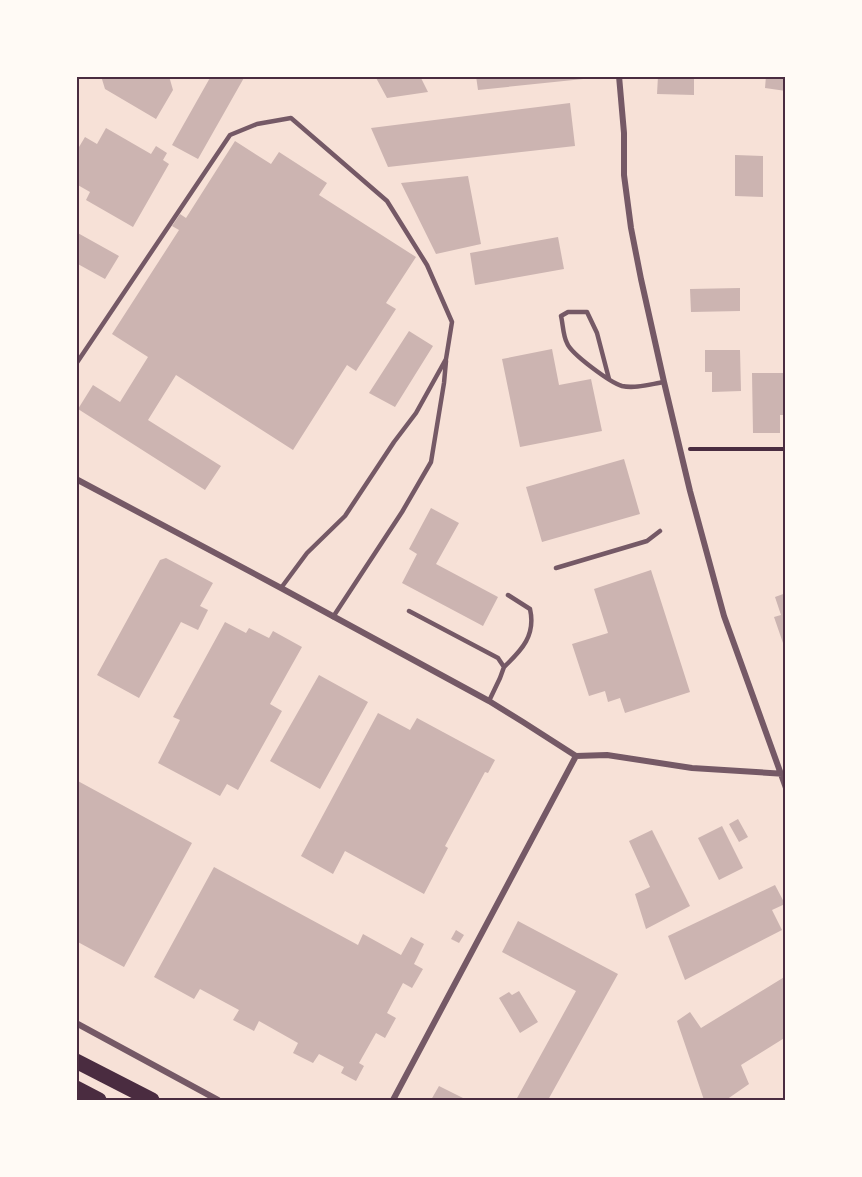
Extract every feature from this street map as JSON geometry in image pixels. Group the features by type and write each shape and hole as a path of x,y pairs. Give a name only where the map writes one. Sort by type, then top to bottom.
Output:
{"main road":[{"path":"76,1061 152,1101"},
{"path":"76,1088 99,1101"}],"street":[{"path":"619,76 624,133 624,175 631,228 664,382 724,616 783,774 786,788"},
{"path":"76,479 489,701 576,756 607,755 692,768 783,774"},
{"path":"393,1101 576,756"},
{"path":"76,1023 218,1101"}],"lane":[{"path":"76,364 230,135 257,124 291,118 387,201 427,265 452,322 431,462 402,512 333,616"},
{"path":"609,379 597,333 587,312 568,312 561,316 567,344 582,360 609,379 622,386 664,382"},
{"path":"281,588 307,553 345,516 416,413 446,359"},
{"path":"556,568 647,541 660,531"},
{"path":"489,701 504,667 525,643 532,621 530,609 508,595"},
{"path":"410,611 498,658 504,667"}],"path":[{"path":"680,449 786,449"}],"building":[{"path":"101,76 169,76 173,90 156,119 105,89"},
{"path":"211,76 245,76 198,159 172,145"},
{"path":"375,76 420,76 428,92 387,98"},
{"path":"476,76 593,76 593,78 478,90"},
{"path":"658,76 694,76 694,95 657,94"},
{"path":"766,76 786,76 786,91 765,88"},
{"path":"570,103 575,146 388,167 371,128"},
{"path":"106,128 151,154 156,146 167,153 163,160 169,164 133,227 86,200 90,192 76,184 76,152 85,137 97,144"},
{"path":"235,141 271,164 279,152 327,183 319,195 416,257 386,303 396,309 356,371 347,365 293,450 176,375 148,420 221,466 205,490 78,409 93,385 120,402 148,357 112,334 179,230 172,226 180,214 186,218"},
{"path":"735,155 763,156 763,197 735,196"},
{"path":"468,176 481,244 436,254 401,183"},
{"path":"76,232 119,256 105,279 76,263"},
{"path":"558,237 564,269 475,285 470,253"},
{"path":"740,288 740,311 691,312 690,289"},
{"path":"409,331 433,346 395,407 369,393"},
{"path":"552,349 559,385 591,379 602,431 520,447 502,359"},
{"path":"705,350 740,350 741,391 712,392 712,372 705,372"},
{"path":"752,373 784,373 785,415 780,415 780,433 753,433"},
{"path":"624,459 640,514 542,542 526,487"},
{"path":"431,508 459,523 436,564 498,597 483,626 402,583 417,554 409,549"},
{"path":"166,558 213,583 200,606 208,610 198,630 181,622 139,698 97,675 160,560"},
{"path":"651,570 690,692 625,713 620,698 608,702 605,691 589,696 572,644 608,633 594,589"},
{"path":"786,593 786,642 783,643 774,617 781,615 775,597"},
{"path":"225,622 246,633 249,628 269,638 273,631 302,647 270,704 282,711 238,790 227,784 220,796 158,763 180,720 173,717"},
{"path":"319,675 368,702 320,789 270,761"},
{"path":"378,713 410,730 417,718 495,760 488,773 485,772 445,846 448,848 424,894 345,851 333,874 301,856"},
{"path":"76,780 192,843 124,967 76,941"},
{"path":"738,819 748,837 739,842 729,824"},
{"path":"722,826 743,868 719,880 698,838"},
{"path":"652,830 690,906 646,929 635,894 650,887 629,841"},
{"path":"214,867 358,945 363,934 401,955 411,937 424,944 414,964 423,969 412,988 403,983 387,1013 396,1018 385,1038 376,1033 359,1063 364,1066 356,1081 341,1073 344,1067 319,1054 313,1063 293,1053 298,1043 259,1021 254,1031 233,1020 239,1010 200,989 194,999 154,977"},
{"path":"775,885 785,904 772,910 782,930 685,980 668,936"},
{"path":"518,921 618,974 548,1100 516,1100 576,991 502,952"},
{"path":"456,930 464,935 459,943 451,939"},
{"path":"786,976 786,1037 741,1065 749,1084 726,1100 704,1100 677,1021 690,1012 701,1028"},
{"path":"519,991 538,1022 520,1033 499,998 509,992 512,995"},
{"path":"439,1086 467,1100 431,1100"}]}
